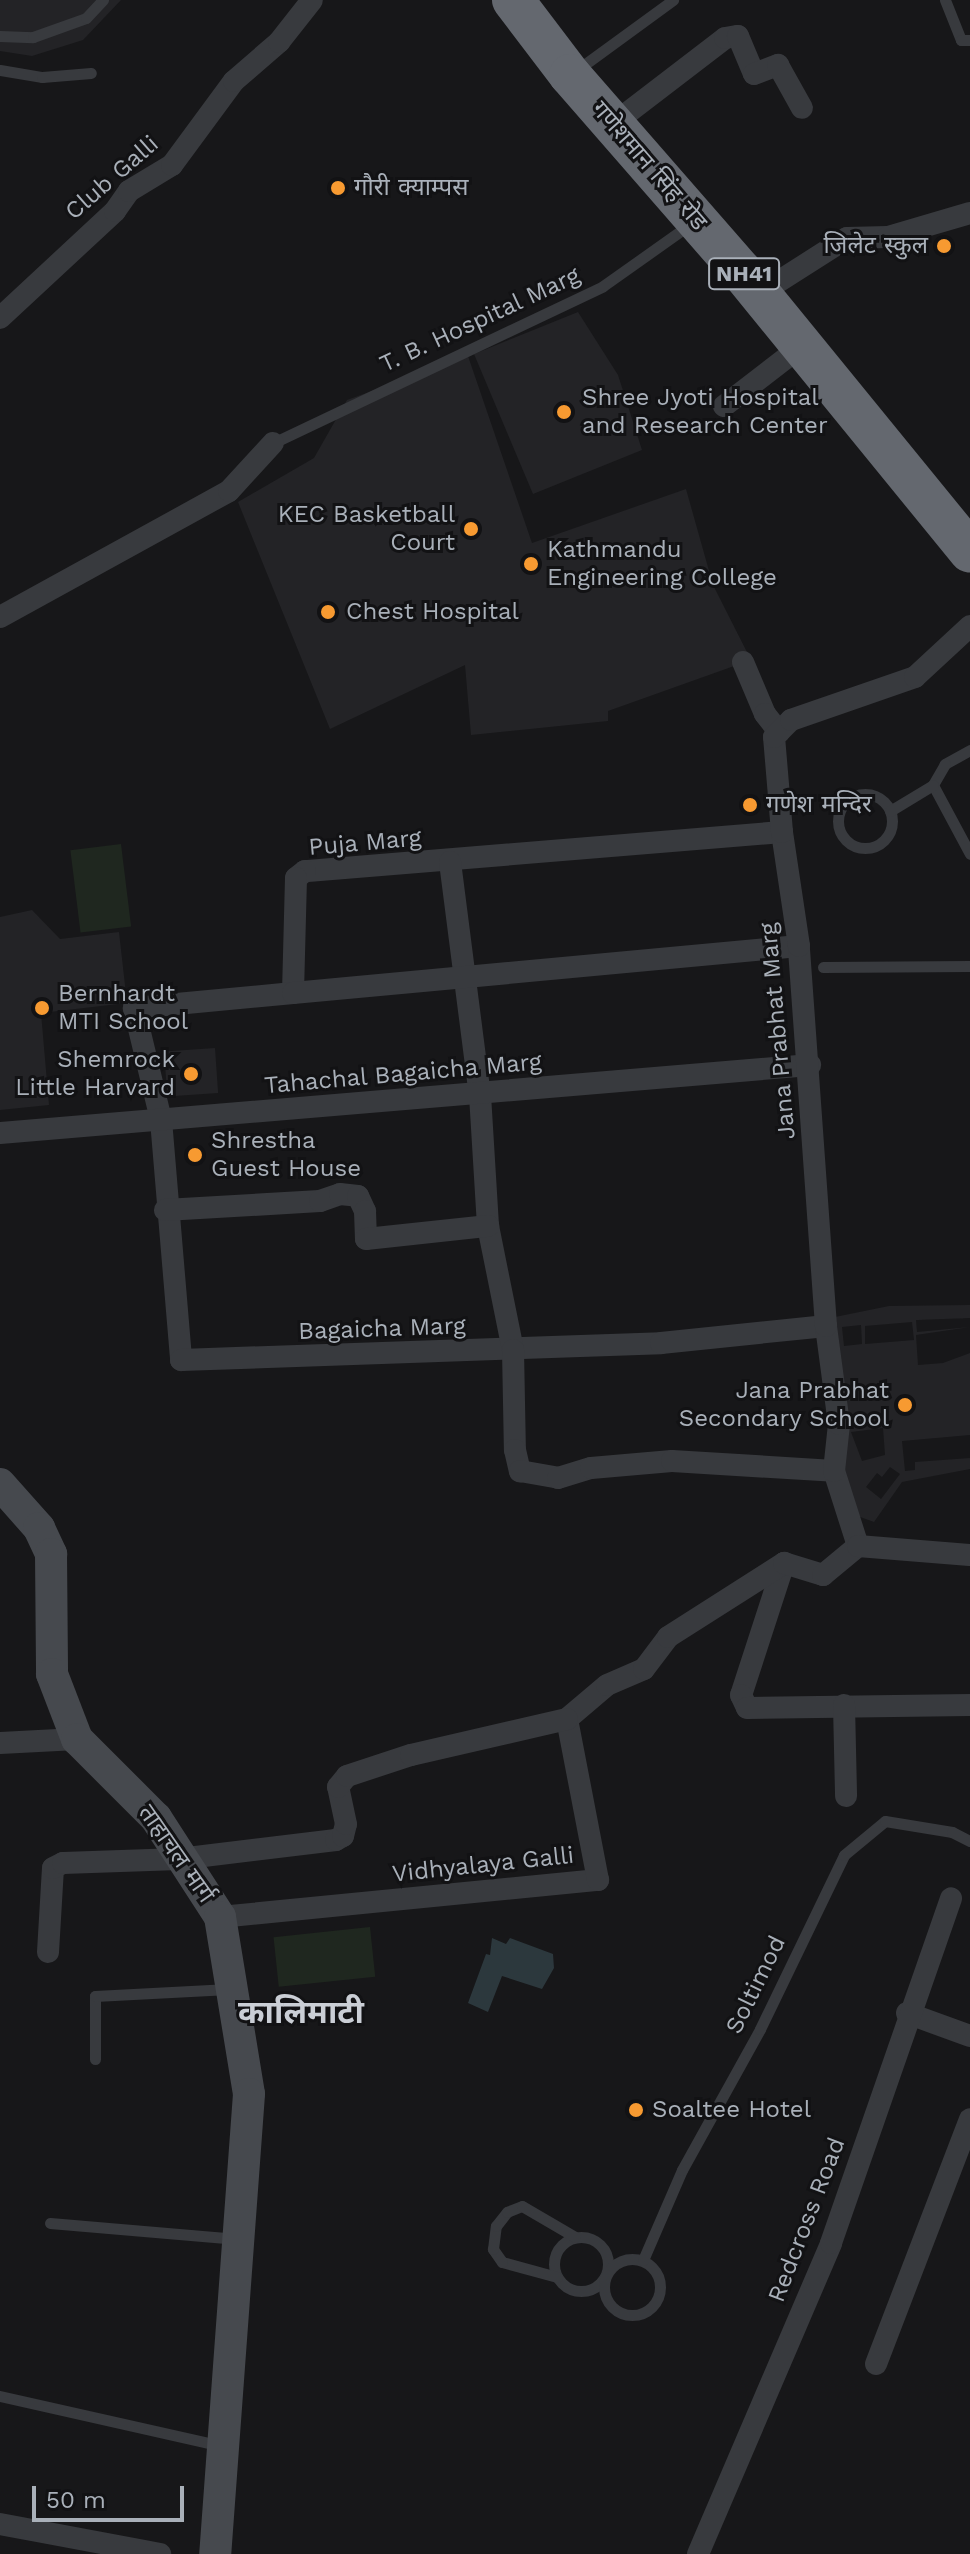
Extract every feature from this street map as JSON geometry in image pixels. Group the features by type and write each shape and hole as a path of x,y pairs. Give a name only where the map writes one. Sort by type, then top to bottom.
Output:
{"highway":[{"name":"गणेशमान सिंह रोड","path":"513,0 570,75 803,345 970,552"}],"street":[{"name":"Club Galli","path":"0,318 115,211 129,191 172,165 234,81 279,42 312,0"},
{"path":"613,124 725,38 738,36 754,74 778,65 802,108"},
{"path":"759,294 847,238 888,237 970,213"},
{"path":"724,406 803,345"},
{"path":"0,617 229,491 273,443"},
{"path":"743,662 765,714 779,732 791,720 915,677 970,626"},
{"name":"Jana Prabhat Marg","path":"779,732 774,737 782,832 799,946 810,1065 826,1326 839,1424 834,1471 858,1546"},
{"name":"Puja Marg","path":"293,993 296,878 305,871 450,862 782,832"},
{"path":"450,862 480,1095 488,1226 513,1350 515,1450 520,1471 558,1478 591,1468 672,1461 834,1471"},
{"path":"161,1120 134,1008 463,974 799,946"},
{"name":"Tahachal Bagaicha Marg","path":"0,1133 810,1065"},
{"name":"Bagaicha Marg","path":"161,1120 165,1210 181,1360 661,1343 826,1326"},
{"path":"165,1210 320,1201 340,1194 358,1196 365,1211 366,1239 488,1226"},
{"name":"ताहाचल मार्ग","path":"0,1484 39,1528 51,1554 52,1674 77,1739 156,1818 179,1859 220,1917 229,1989 249,2094 237,2239 226,2447 215,2554"},
{"path":"48,1952 53,1868 63,1863 179,1859 336,1840 343,1836 346,1824 338,1787 347,1776 411,1755 567,1719 607,1685 644,1669 668,1637 784,1563 823,1575 858,1546 970,1555"},
{"path":"784,1563 743,1702 747,1708 970,1705"},
{"path":"844,1705 846,1796"},
{"name":"Vidhyalaya Galli","path":"220,1917 598,1880 567,1719"},
{"path":"0,1743 77,1739"},
{"name":"Redcross Road","path":"698,2554 831,2243 907,2013 951,1898"},
{"path":"907,2013 970,2036"},
{"path":"876,2364 970,2119"},
{"path":"0,2524 160,2554"}],"lane":[{"path":"0,36 33,37 86,18 103,0"},
{"path":"570,75 673,0"},
{"path":"945,0 961,40 970,40"},
{"path":"0,70 42,77 91,73"},
{"name":"T. B. Hospital Marg","path":"273,443 603,286 695,220"},
{"path":"890,811 933,785 945,764 970,750"},
{"path":"933,785 970,854"},
{"path":"854,796 878,797 890,811 888,837 873,848 855,847 839,830 842,807 854,796"},
{"path":"823,967 970,966"},
{"name":"Soltimod","path":"643,2260 682,2170 760,2029 844,1855 885,1821 952,1832 970,1841"},
{"path":"95,2059 95,1996 229,1989"},
{"path":"606,2276 586,2291 570,2289 557,2277 502,2262 493,2249 496,2226 507,2212 522,2206 575,2237 592,2238 605,2250 606,2276 606,2293 614,2308 630,2314 647,2310 660,2288 656,2272 643,2260 625,2260 606,2276"},
{"path":"50,2223 237,2239"},
{"path":"557,2277 556,2253 575,2237"},
{"path":"0,2396 226,2447"}],"shaded area":[{"path":"0,0 121,0 83,40 32,56 0,51"},
{"name":"Shree Jyoti Hospital and Research Center","path":"578,312 618,375 642,450 533,494 474,354"},
{"name":"Kathmandu Engineering College","path":"468,356 532,543 686,489 713,585 751,660 608,711 608,721 471,735 465,665 330,729 238,502 314,458 347,400"},
{"path":"121,844 131,926 80,933 70,850"},
{"name":"Bernhardt MTI School","path":"32,910 60,939 119,932 127,1003 41,1013 49,1105 0,1110 0,917"},
{"name":"Shemrock Little Harvard","path":"215,1048 218,1093 167,1096 164,1052"},
{"name":"Jana Prabhat Secondary School","path":"970,1305 970,1318 916,1320 917,1332 970,1327 916,1335 918,1365 943,1363 970,1353 970,1435 902,1441 905,1471 915,1470 915,1462 970,1458 970,1469 902,1482 874,1522 852,1514 836,1466 830,1318 889,1306","holes":["912,1322 914,1340 865,1344 865,1326","861,1325 862,1344 844,1346 842,1327","883,1428 885,1455 862,1461 851,1432","890,1467 900,1474 881,1499 866,1487 877,1473 882,1477"]},
{"path":"370,1927 375,1977 279,1987 274,1937"},
{"path":"492,1938 506,1944 510,1938 553,1954 554,1968 542,1989 502,1976 488,2012 468,2003 486,1954 490,1955"}],"place":[{"name":"गौरी क्याम्पस","path":"338,188"},
{"name":"जिलेट स्कुल","path":"944,246"},
{"name":"Shree Jyoti Hospital and Research Center","path":"564,412"},
{"name":"KEC Basketball Court","path":"471,529"},
{"name":"Kathmandu Engineering College","path":"531,564"},
{"name":"Chest Hospital","path":"328,612"},
{"name":"गणेश मन्दिर","path":"750,805"},
{"name":"Bernhardt MTI School","path":"42,1008"},
{"name":"Shemrock Little Harvard","path":"191,1074"},
{"name":"Shrestha Guest House","path":"195,1155"},
{"name":"Jana Prabhat Secondary School","path":"905,1405"},
{"name":"Soaltee Hotel","path":"636,2110"}],"district":[{"name":"कालिमाटी","path":"301,2012"}]}
